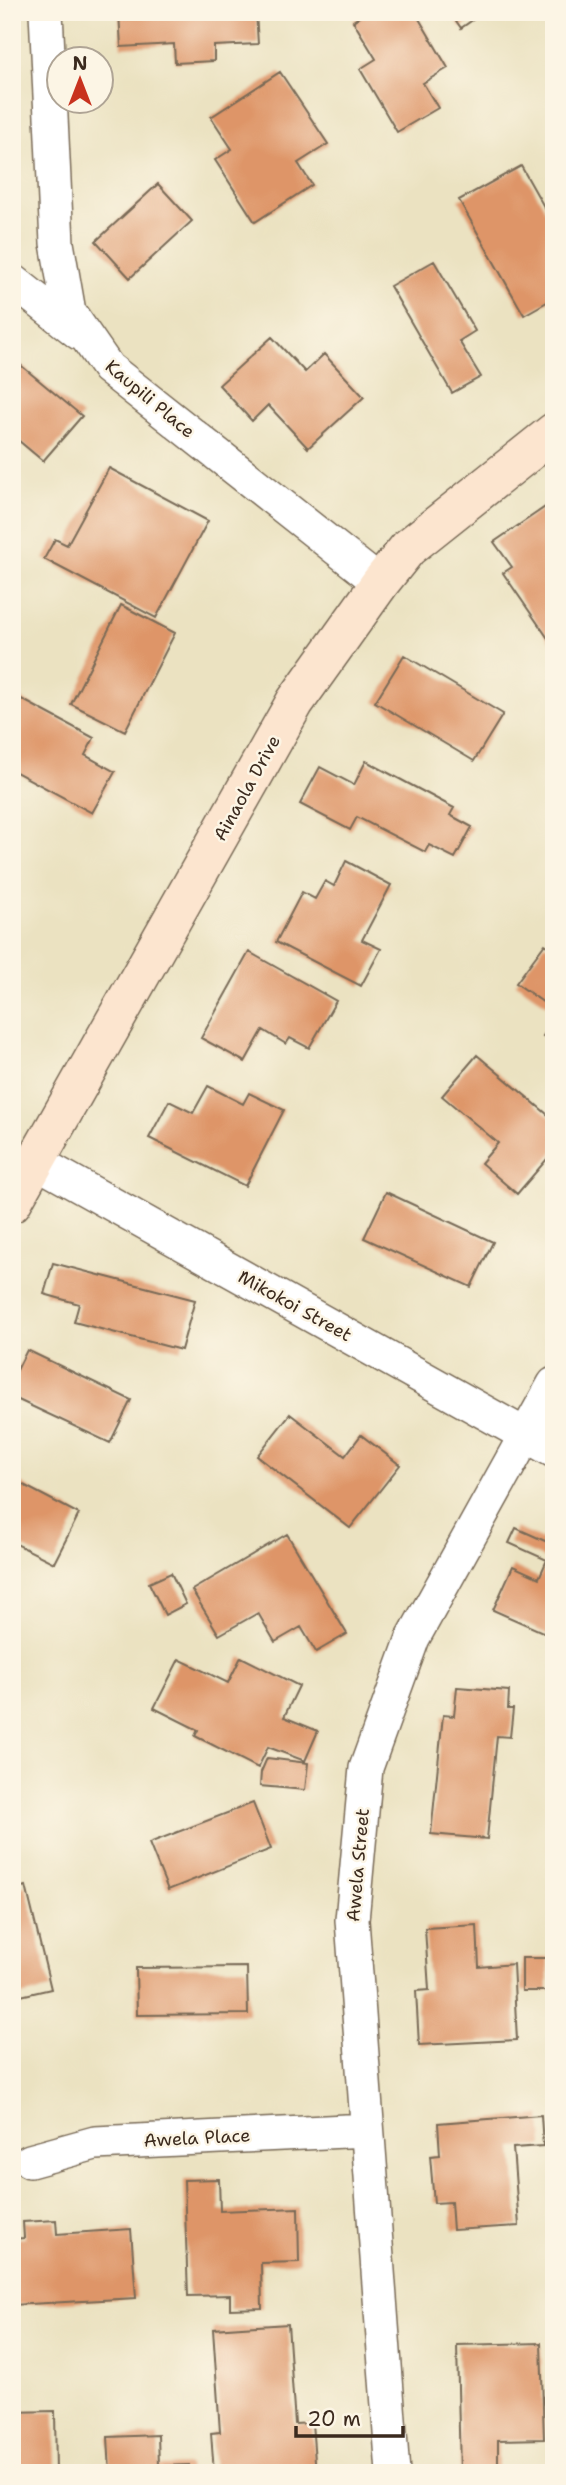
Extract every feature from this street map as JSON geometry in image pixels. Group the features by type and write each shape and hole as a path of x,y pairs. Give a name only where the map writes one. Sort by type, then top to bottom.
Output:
{"street":[{"name":"Kaupili Place","path":"46,12 57,243 69,312 108,368 380,583"},
{"path":"12,281 89,340"},
{"name":"Ainaola Drive","path":"12,1203 295,702 408,548 554,432"},
{"name":"Mikokoi Street","path":"36,1161 540,1443"},
{"name":"Awela Street","path":"393,2473 352,1920 366,1768 413,1639 540,1443 554,1384"},
{"name":"Awela Place","path":"30,2161 95,2143 367,2130"}],"building":[{"path":"119,12 256,12 258,44 214,46 214,61 175,63 174,44 121,47"},
{"path":"367,12 415,12 448,68 423,83 438,108 397,132 360,69 376,59 353,21"},
{"path":"450,12 484,12 461,28"},
{"path":"280,72 328,144 298,163 312,185 255,222 215,160 232,149 211,117"},
{"path":"521,166 552,221 554,220 554,298 524,315 459,200"},
{"path":"158,184 192,221 130,278 96,241"},
{"path":"434,261 475,331 459,341 481,377 452,393 390,286"},
{"path":"272,337 305,372 324,354 364,397 308,448 268,405 252,421 219,385"},
{"path":"12,358 82,416 43,461 12,435"},
{"path":"109,468 208,521 156,618 44,559 55,539 67,545"},
{"path":"554,501 554,647 503,573 512,567 494,542"},
{"path":"121,605 175,633 125,731 71,704"},
{"path":"404,655 503,714 474,761 375,702"},
{"path":"12,694 94,738 85,755 115,772 92,813 12,770"},
{"path":"366,761 454,808 450,815 472,827 455,858 429,845 425,852 357,817 350,830 300,804 320,767 354,785"},
{"path":"346,861 391,885 362,940 381,949 361,986 276,942 302,892 315,899 325,881 334,886"},
{"path":"545,944 554,950 554,1010 516,983"},
{"path":"249,952 336,1001 309,1048 290,1038 286,1044 263,1030 245,1062 201,1038"},
{"path":"554,1020 554,1044 543,1036"},
{"path":"477,1055 554,1120 554,1151 517,1194 481,1163 498,1143 442,1096"},
{"path":"208,1086 243,1104 249,1093 284,1110 245,1186 149,1138 169,1101 193,1113"},
{"path":"386,1192 493,1242 471,1287 364,1238"},
{"path":"53,1263 195,1300 181,1350 74,1322 79,1304 44,1294"},
{"path":"27,1350 131,1400 110,1443 12,1397 12,1380"},
{"path":"290,1414 345,1456 361,1435 400,1465 350,1528 257,1456"},
{"path":"12,1479 79,1514 54,1563 12,1542"},
{"path":"516,1528 554,1545 554,1637 493,1610 513,1566 539,1578 547,1560 509,1543"},
{"path":"287,1534 347,1634 316,1652 301,1627 275,1642 258,1613 219,1635 192,1590"},
{"path":"171,1573 186,1604 165,1615 149,1583"},
{"path":"241,1657 299,1686 284,1717 318,1731 305,1761 268,1747 258,1768 195,1736 198,1730 154,1708 179,1659 228,1683"},
{"path":"457,1687 509,1691 508,1709 513,1709 510,1737 497,1736 487,1839 431,1834 443,1715 454,1716"},
{"path":"267,1758 308,1763 305,1790 260,1786 261,1772"},
{"path":"253,1803 271,1849 168,1890 149,1843"},
{"path":"26,1886 51,1989 12,1998 12,1889"},
{"path":"477,1925 479,1967 513,1964 517,2040 419,2045 416,1991 429,1990 425,1928"},
{"path":"522,1958 548,1958 548,1991 522,1991"},
{"path":"247,1967 248,2014 137,2015 136,1968"},
{"path":"541,2115 543,2146 513,2148 519,2226 453,2230 451,2202 434,2203 430,2156 440,2155 438,2123"},
{"path":"219,2179 220,2211 298,2208 299,2262 261,2263 262,2308 230,2309 230,2295 188,2296 184,2180"},
{"path":"56,2220 57,2234 131,2229 136,2298 12,2305 12,2239 24,2238 23,2222"},
{"path":"288,2324 295,2424 312,2423 316,2473 214,2473 211,2433 220,2432 213,2329"},
{"path":"541,2343 544,2439 498,2440 498,2473 460,2473 457,2345"},
{"path":"55,2411 56,2473 12,2473 12,2412"},
{"path":"158,2435 159,2466 189,2465 189,2473 110,2473 108,2437"}]}
